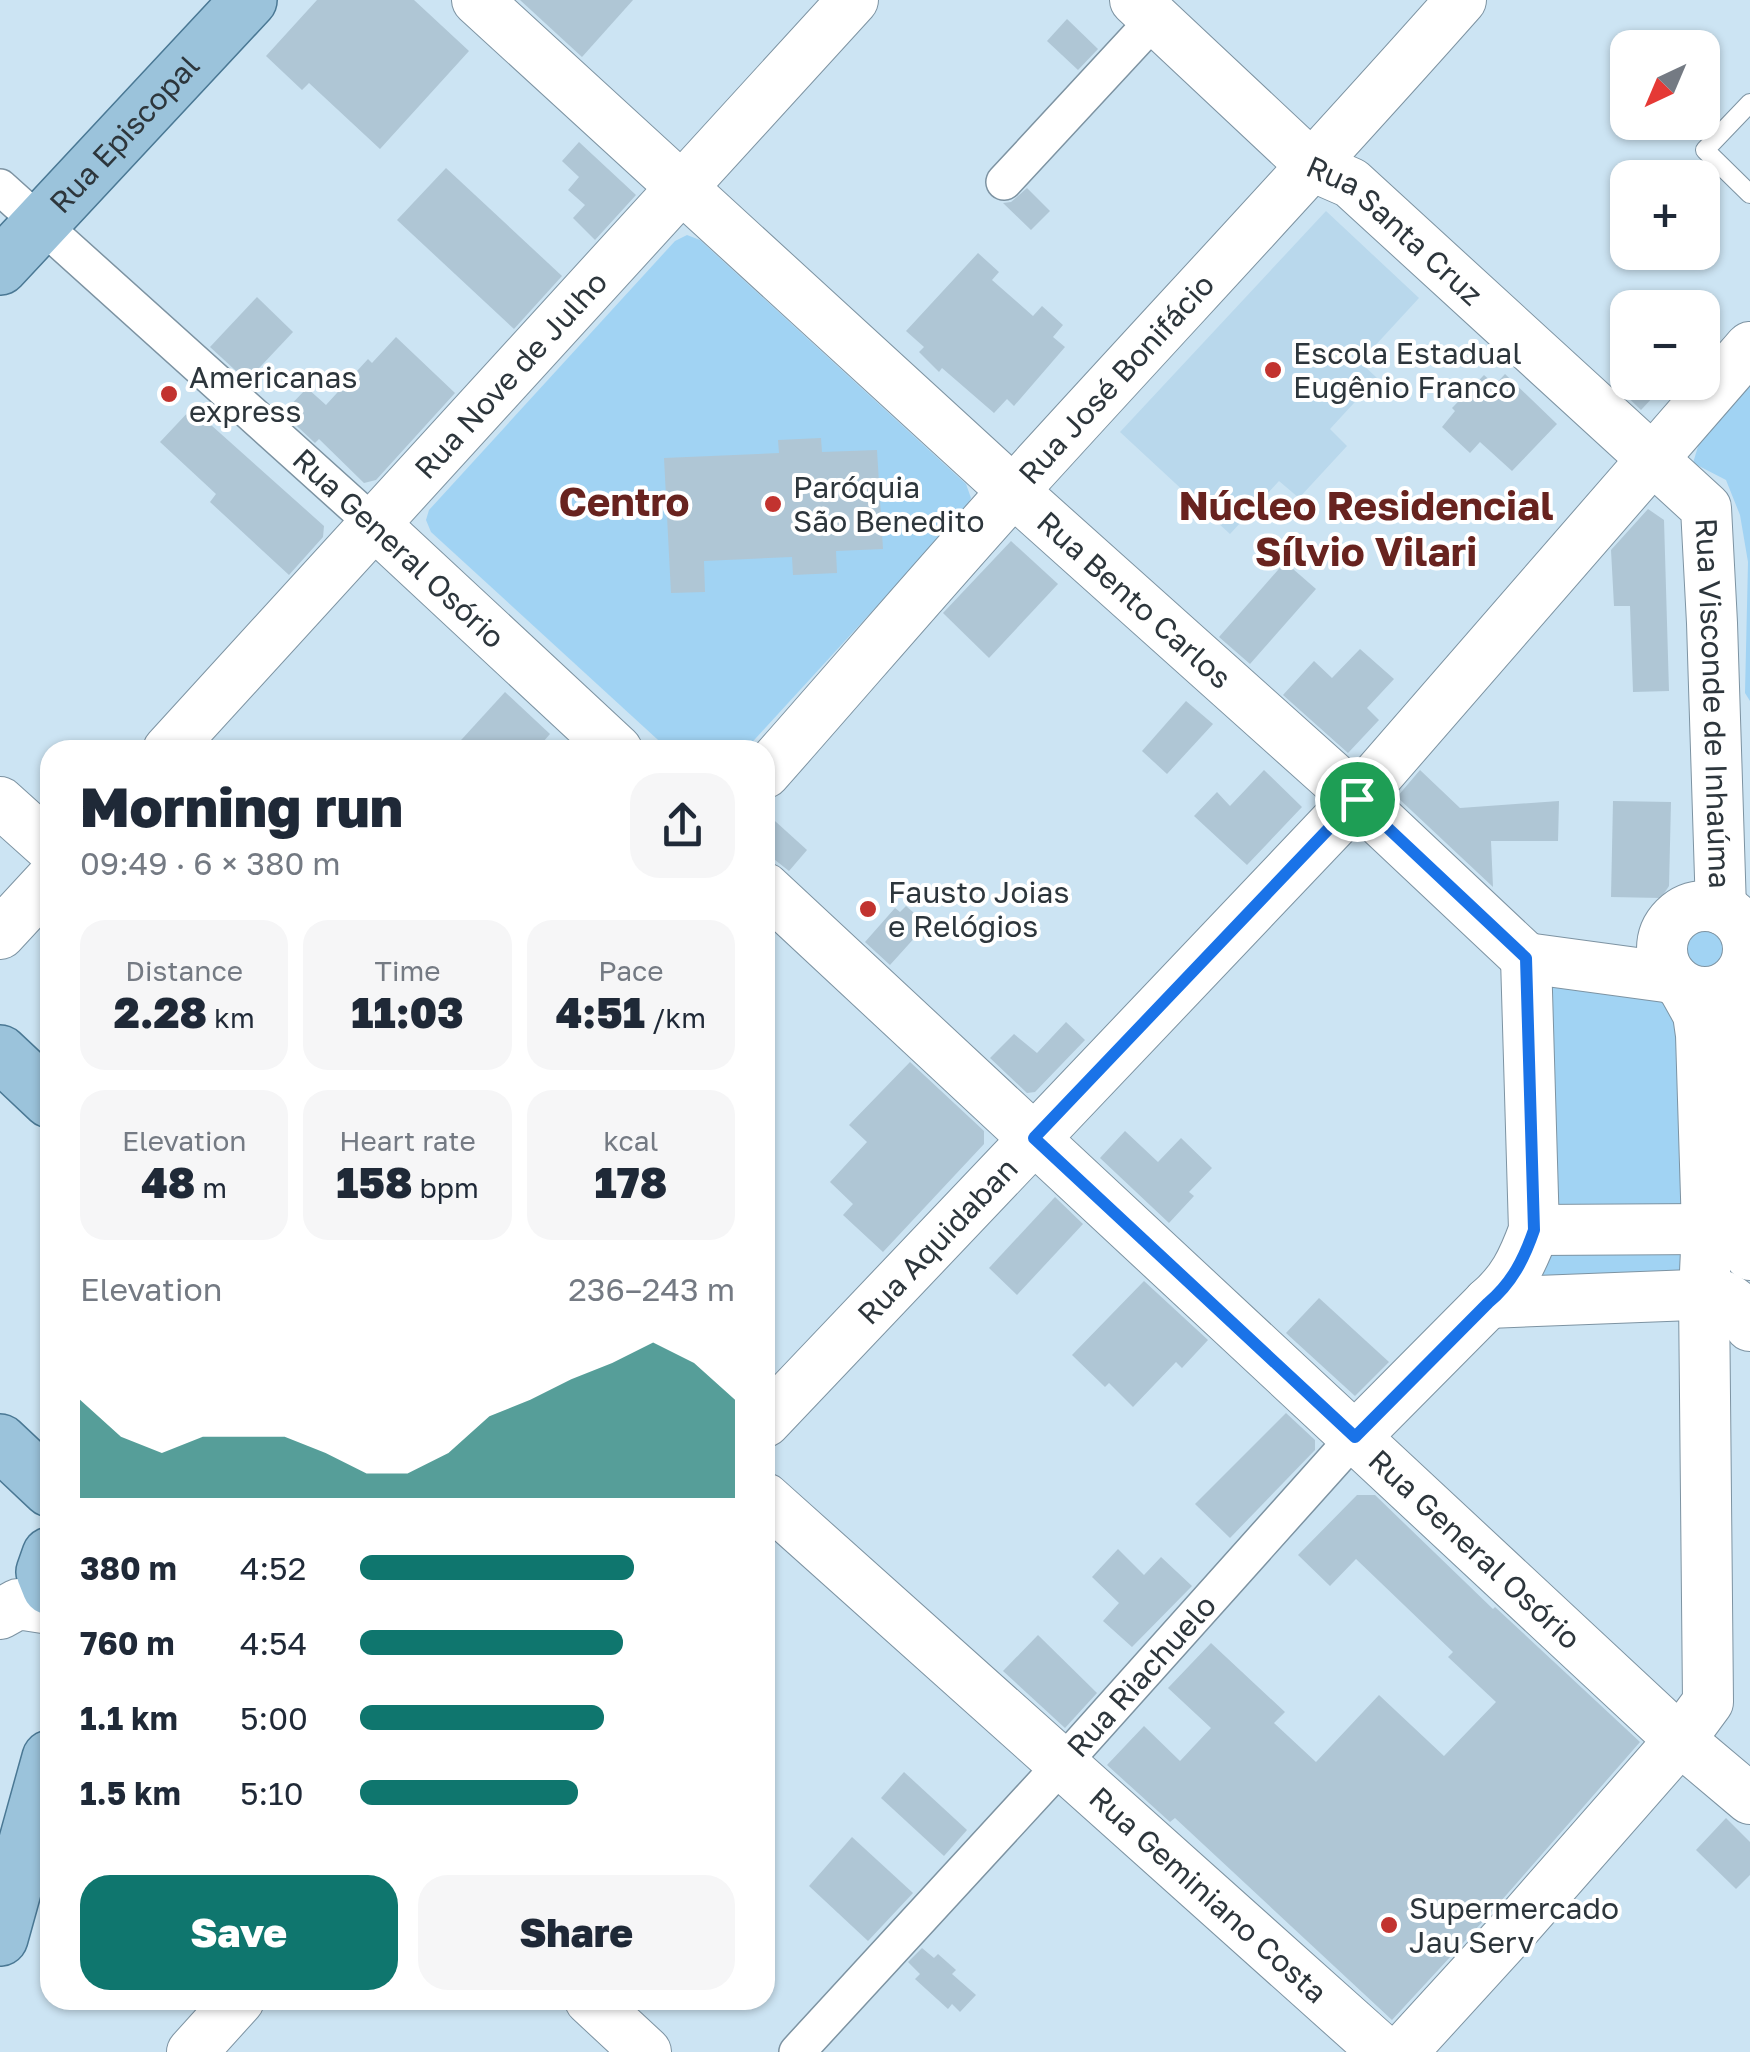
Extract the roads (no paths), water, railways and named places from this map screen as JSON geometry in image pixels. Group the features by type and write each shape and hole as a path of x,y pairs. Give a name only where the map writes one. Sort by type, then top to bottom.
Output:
{"main road":[{"name":"Rua Episcopal","path":"0,267 249,0"},
{"path":"0,1053 40,1091"},
{"path":"0,1442 40,1479"},
{"path":"0,1938 40,1794"}],"street":[{"name":"Rua Bento Carlos","path":"477,0 1013,491 1357,799 1526,958"},
{"name":"Rua Nove de Julho","path":"177,740 853,0"},
{"name":"Rua José Bonifácio","path":"775,762 1013,491 1461,0"},
{"name":"Rua Santa Cruz","path":"1145,10 1312,166 1351,182 1654,460"},
{"path":"1004,182 1145,10"},
{"name":"Rua General Osório","path":"0,187 374,524 606,740"},
{"name":"Rua Aquidaban","path":"775,1411 1357,799 1750,348"},
{"name":"Rua Visconde de Inhaúma","path":"1654,460 1706,508 1721,909"},
{"path":"0,802 40,838"},
{"path":"0,934 40,891"},
{"name":"Rua General Osório","path":"775,897 1680,1740 1750,1800"},
{"path":"1402,2052 1680,1740 1708,1702 1704,1294 1707,1229 1701,1035 1698,1014 1678,982 1665,966 1661,952 1669,924 1692,907 1707,905 1734,917 1748,942 1743,970 1723,988 1710,992 1696,992 1678,982 1526,958 1534,1230 1707,1229"},
{"path":"1743,970 1750,1255"},
{"name":"Rua Riachuelo","path":"797,2052 1355,1437 1506,1288 1525,1256 1534,1230"},
{"path":"1488,1303 1718,1294 1738,1307 1750,1326"},
{"name":"Rua Geminiano Costa","path":"775,1507 1384,2052"},
{"path":"0,1614 18,1604 40,1607"},
{"path":"192,2052 230,2010"},
{"path":"601,2010 646,2052"}],"lane":[{"path":"1750,104 1705,150 1750,194"}],"place":[{"name":"Escola Estadual Eugênio Franco","path":"1273,370"},
{"name":"Americanas express","path":"169,394"},
{"name":"Paróquia São Benedito","path":"773,504"},
{"name":"Fausto Joias e Relógios","path":"868,909"},
{"name":"Supermercado Jau Serv","path":"1389,1925"}],"district":[{"name":"Centro","path":"624,501"},
{"name":"Núcleo Residencial Sílvio Vilari","path":"1366,528"}]}
